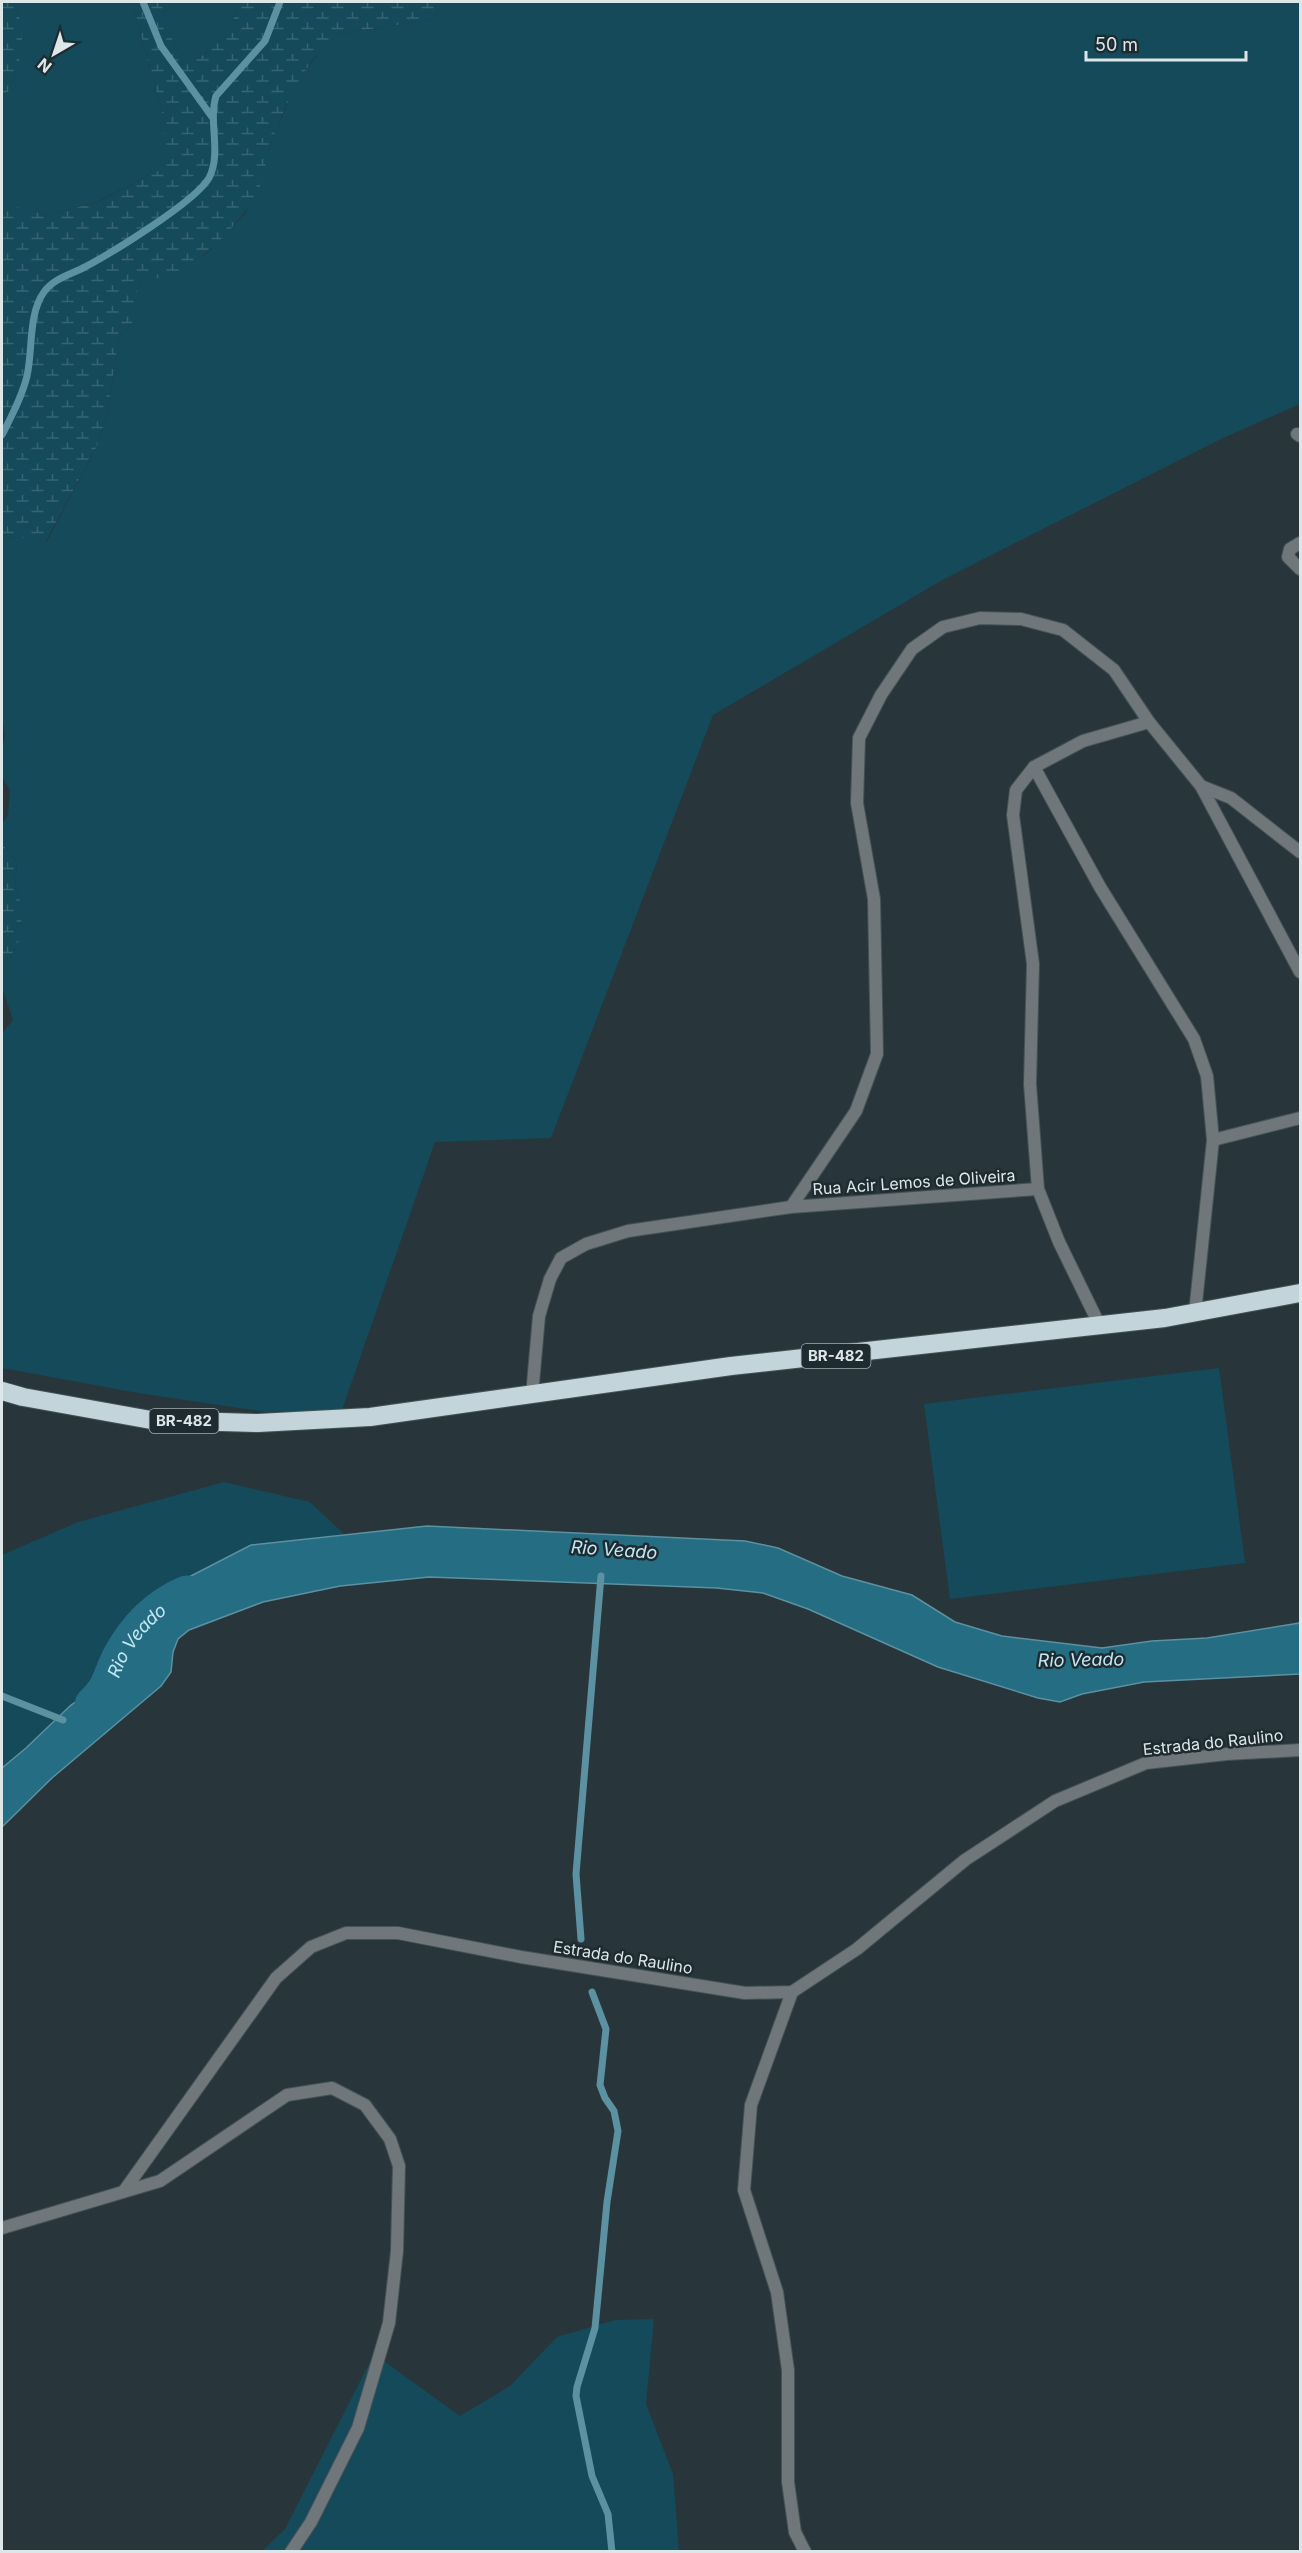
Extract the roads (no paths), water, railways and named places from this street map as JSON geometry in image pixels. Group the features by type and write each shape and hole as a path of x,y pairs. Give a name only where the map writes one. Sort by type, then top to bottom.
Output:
{"highway":[{"name":"BR-482","path":"2,1391 23,1397 151,1420 258,1423 370,1417 731,1366 1100,1326 1195,1313 1300,1293"}],"street":[{"path":"1300,543 1290,549 1288,557 1300,569"},
{"name":"Rua Acir Lemos de Oliveira","path":"791,1207 856,1111 877,1054 874,899 857,803 859,738 881,695 912,649 943,627 980,618 1021,620 1063,630 1114,670 1149,723 1201,786 1300,972"},
{"path":"1100,1326 1059,1242 1038,1189 1030,1084 1033,964 1013,815 1016,790 1034,767 1083,741 1149,723"},
{"path":"1034,767 1100,887 1194,1039 1207,1076 1212,1106 1213,1140 1195,1313"},
{"path":"1201,786 1231,798 1300,852"},
{"path":"1213,1140 1300,1118"},
{"name":"Rua Acir Lemos de Oliveira","path":"532,1395 538,1316 550,1279 561,1258 586,1244 628,1231 791,1207 1038,1189"},
{"name":"Estrada do Raulino","path":"124,2191 276,1978 311,1947 346,1933 398,1933 521,1957 745,1993 792,1992 857,1949 965,1860 1055,1800 1146,1763 1227,1754 1300,1750"},
{"path":"792,1992 751,2105 744,2190 777,2292 788,2370 788,2482 795,2532 805,2552"},
{"path":"2,2229 159,2181 287,2095 332,2088 365,2105 390,2139 399,2166 397,2251 389,2323 358,2428 311,2522 291,2552"}],"water":[{"path":"427,1526 745,1541 778,1548 842,1576 912,1595 955,1622 1002,1636 1102,1648 1152,1641 1207,1638 1300,1623 1300,1674 1144,1682 1082,1694 1060,1702 1038,1698 938,1667 808,1609 763,1593 717,1588 429,1577 340,1586 263,1602 189,1630 178,1639 173,1652 171,1672 161,1686 52,1778 2,1827 2,1768 71,1705 100,1686 133,1643 160,1599 189,1577 251,1545"}],"waterway":[{"path":"143,2 161,46 212,117"},
{"path":"2,435 25,384 35,311 44,292 57,281 96,261 151,227 201,188 213,168 215,148 213,116 216,96 265,41 280,2"},
{"path":"581,1939 576,1874 601,1576"},
{"name":"Rio Veado","path":"94,1705 107,1689 120,1660 140,1630 166,1607 187,1595"},
{"path":"2,1696 63,1720"},
{"path":"592,1992 606,2029 600,2085 614,2111 618,2131 607,2202 595,2328 576,2396 592,2476 608,2514 612,2552"}]}
